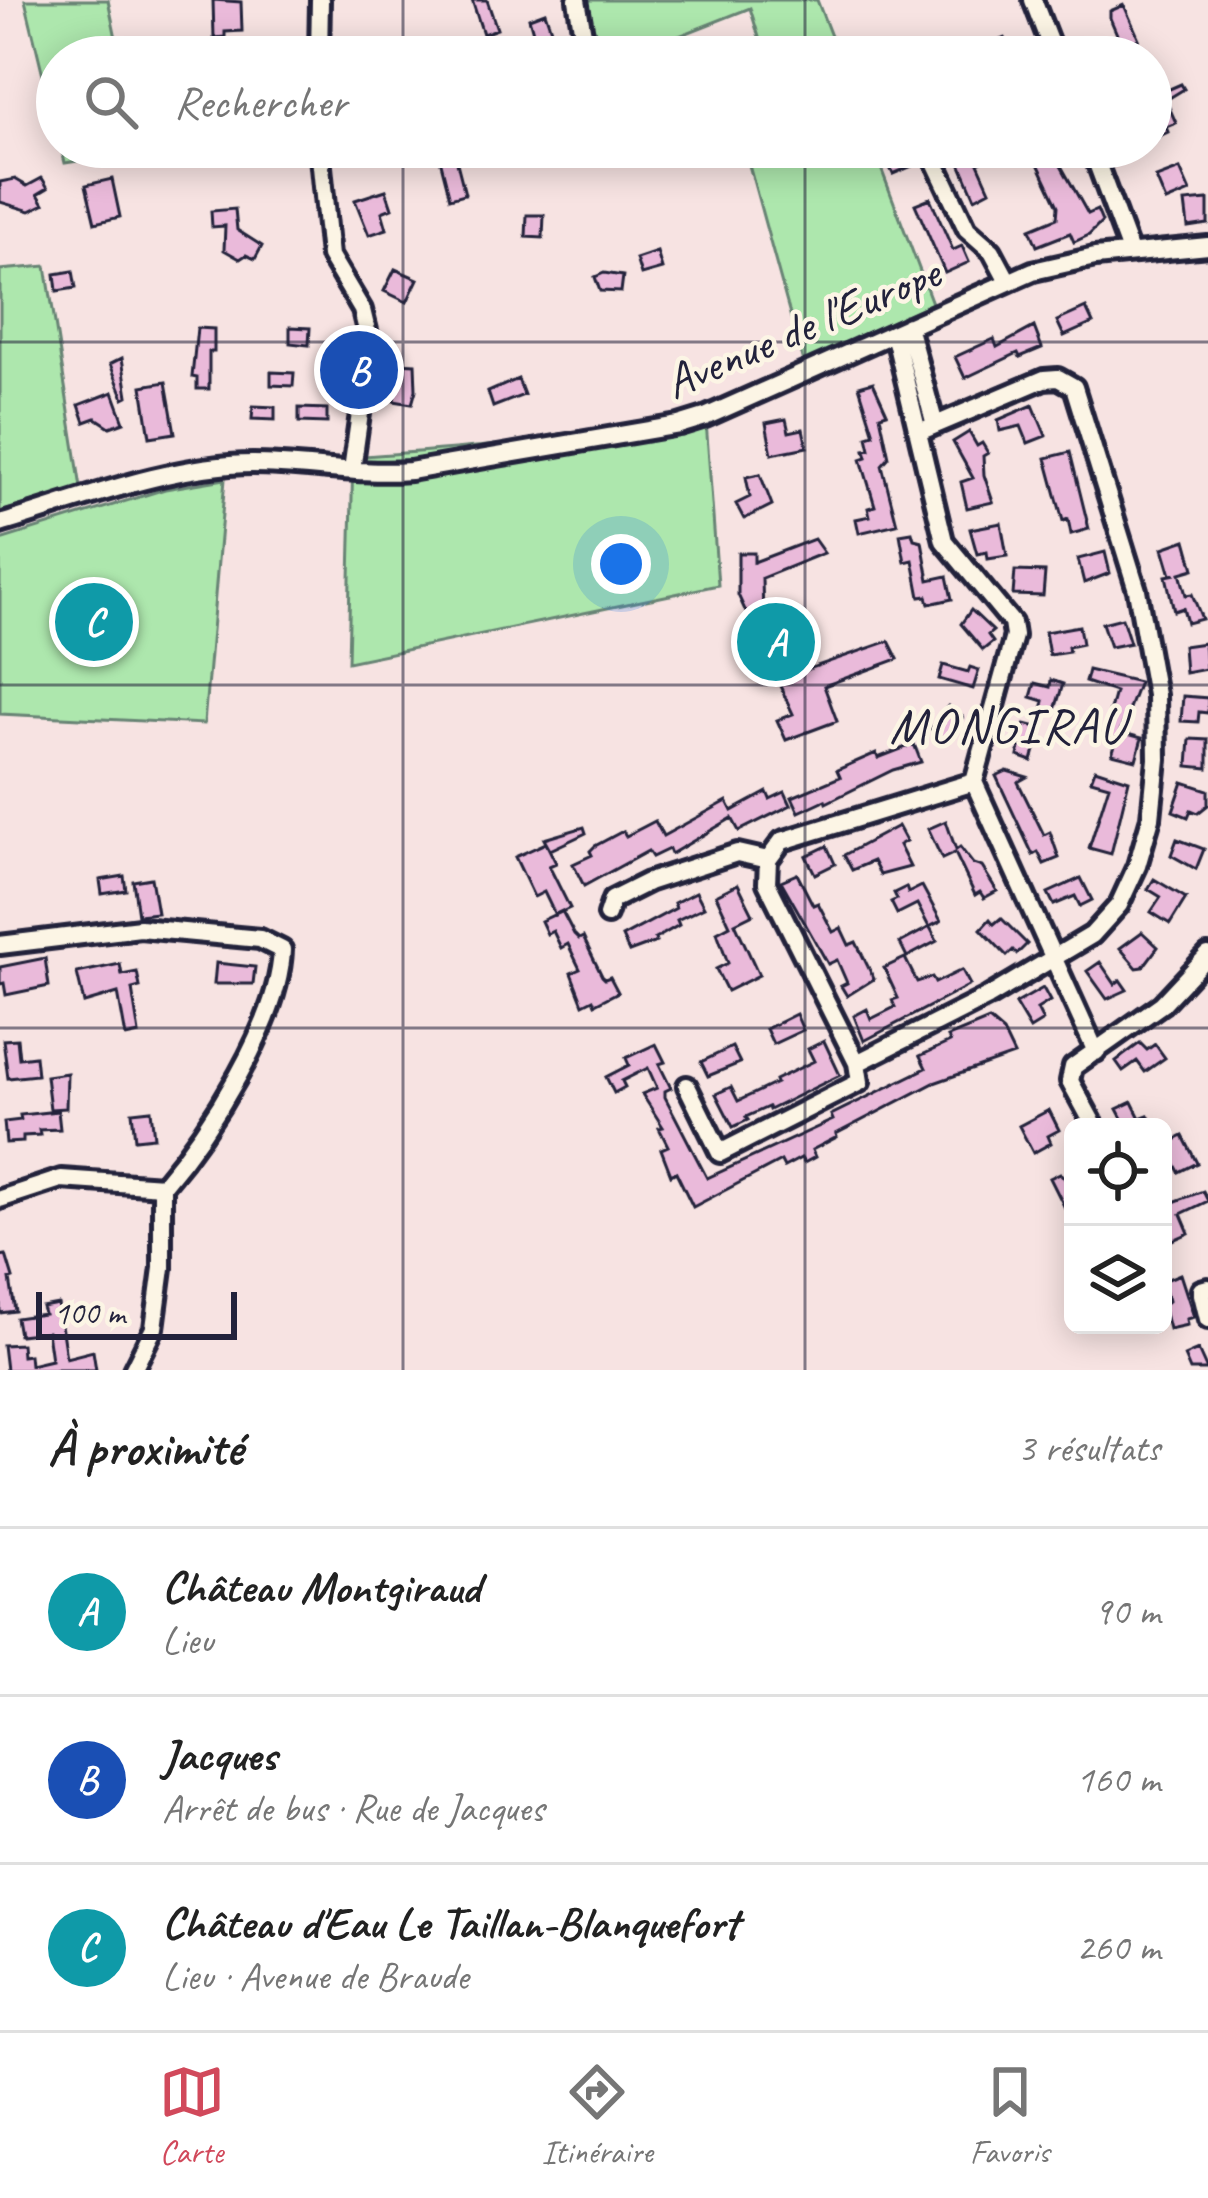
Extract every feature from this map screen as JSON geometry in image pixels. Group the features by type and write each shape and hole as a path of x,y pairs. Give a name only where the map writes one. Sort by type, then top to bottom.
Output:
{"street":[{"path":"320,0 320,36"},
{"path":"577,0 583,36"},
{"path":"1033,0 1047,36"},
{"path":"321,168 330,256 362,310 370,343 352,470"},
{"path":"938,168 967,229 992,251 1009,281"},
{"path":"1099,168 1130,252"},
{"name":"Avenue de l'Europe","path":"0,524 194,470 252,464 410,471 679,425 1054,265 1208,246"},
{"path":"901,329 927,429 944,541 1012,623 1014,636 974,782 1096,1052"},
{"path":"857,1063 988,997 1092,935 1119,905 1138,866 1151,818 1157,760 1156,695 1138,590 1074,387 1058,378 1044,379 927,429"},
{"path":"686,1086 720,1153 860,1082 857,1063 767,883 768,860 782,841 974,782"},
{"path":"608,915 612,900 648,882 737,853 768,860"},
{"path":"0,945 128,928 274,943 282,956 271,1003 256,1035 203,1130 162,1186 162,1268 154,1328 133,1370"},
{"path":"1091,1118 1069,1074 1162,1004 1208,955"},
{"path":"0,1199 61,1179 162,1186"},
{"path":"1208,1288 1202,1290 1208,1319"}],"green space":[{"path":"25,0 108,0 116,36 36,36 36,46"},
{"path":"585,0 817,0 831,36 759,36 750,8 679,36 596,36"},
{"path":"750,168 881,168 932,303 803,362"},
{"path":"46,266 81,488 0,512 0,270"},
{"path":"705,407 718,585 348,662 353,457 574,436"},
{"path":"225,479 204,724 0,714 0,540 165,489"}],"building":[{"path":"213,0 241,2 242,31 214,36"},
{"path":"472,0 487,0 497,29 483,34"},
{"path":"1124,5 1138,36 1118,36 1110,11"},
{"path":"545,12 553,36 534,36 529,18"},
{"path":"442,168 458,168 465,194 450,198"},
{"path":"962,168 980,168 990,190 975,198"},
{"path":"1040,168 1062,168 1088,214 1097,210 1102,222 1074,242 1070,233 1037,246 1030,229 1057,218 1058,206"},
{"path":"1180,169 1190,192 1166,202 1156,178"},
{"path":"42,178 48,188 38,194 44,204 30,211 0,202 0,182 15,179 27,186"},
{"path":"112,179 120,217 95,223 86,185"},
{"path":"386,190 392,208 382,212 387,229 369,235 355,200"},
{"path":"930,198 953,250 962,246 969,262 945,273 915,204"},
{"path":"1208,200 1208,224 1188,227 1185,202"},
{"path":"235,209 237,230 262,246 255,259 246,255 240,259 224,250 225,226 212,227 211,211"},
{"path":"527,215 544,215 543,238 526,237"},
{"path":"657,252 662,269 641,275 636,259"},
{"path":"395,269 418,279 407,302 384,291"},
{"path":"73,271 76,288 57,291 55,274"},
{"path":"604,273 623,276 621,292 600,291 595,277"},
{"path":"1086,308 1093,323 1064,336 1057,321"},
{"path":"290,327 310,328 309,345 290,343"},
{"path":"1034,327 1042,348 1020,357 1018,353 965,378 955,357 994,339 997,347"},
{"path":"197,328 214,329 209,389 197,389 197,378 192,377"},
{"path":"122,358 128,396 124,398 110,364"},
{"path":"397,363 415,364 412,404 394,401"},
{"path":"271,372 294,373 293,386 271,385"},
{"path":"518,379 524,395 493,407 488,392"},
{"path":"166,382 175,433 150,437 142,386"},
{"path":"873,382 887,413 880,415 889,457 882,465 897,524 859,533 856,519 870,516 868,508 875,506 861,459 870,449 867,436 874,434 859,386"},
{"path":"113,392 124,422 110,427 96,418 85,422 79,405"},
{"path":"1033,405 1046,436 1028,443 1021,426 1000,431 998,420"},
{"path":"253,406 275,407 275,420 252,419"},
{"path":"299,408 327,409 327,423 299,422"},
{"path":"786,419 789,432 803,429 807,447 772,454 766,423"},
{"path":"969,432 988,453 983,456 984,475 993,502 967,508 961,482 973,478 953,442"},
{"path":"1070,452 1089,529 1071,534 1046,458"},
{"path":"760,474 772,505 744,519 736,504 750,497 746,477"},
{"path":"1001,523 1007,556 988,559 987,552 977,554 970,529"},
{"path":"912,532 914,539 922,541 929,580 947,576 952,599 929,604 927,596 920,597 913,560 905,562 900,534"},
{"path":"814,539 824,553 762,578 763,618 778,611 797,651 788,655 797,673 889,641 898,659 824,686 837,721 786,740 777,720 793,714 738,595 738,553 754,553 754,562"},
{"path":"1186,540 1194,569 1180,573 1186,595 1192,594 1202,619 1187,623 1183,608 1174,611 1163,548"},
{"path":"1105,552 1110,573 1084,583 1078,559"},
{"path":"1015,571 1045,572 1043,596 1013,595"},
{"path":"94,592 115,601 124,622 115,643 94,652 73,643 64,622 73,601"},
{"path":"971,610 993,631 988,635 993,642 983,650 961,624"},
{"path":"1122,618 1130,643 1110,647 1102,623"},
{"path":"1079,626 1082,644 1049,655 1045,632"},
{"path":"1204,643 1206,669 1185,673 1183,646"},
{"path":"943,665 979,670 973,689 939,679"},
{"path":"1088,670 1139,682 1120,732 1142,738 1136,760 1112,754 1117,739 1103,735 1115,692 1085,682"},
{"path":"1051,680 1063,684 1054,713 1042,709 1044,701 1031,697 1035,683 1050,687"},
{"path":"1183,696 1208,698 1208,713 1199,712 1198,722 1181,721"},
{"path":"948,706 963,717 945,740 931,729"},
{"path":"1025,724 1041,728 1032,761 1018,756"},
{"path":"1190,739 1208,740 1208,768 1188,766"},
{"path":"914,744 921,762 799,812 792,797 840,777 837,770 876,753 878,758"},
{"path":"1095,769 1129,780 1111,854 1089,848 1109,785 1091,780"},
{"path":"1007,771 1027,777 1018,782 1044,835 1050,832 1059,858 1044,864 1038,852 1033,855 996,776"},
{"path":"1183,782 1208,790 1208,805 1198,813 1191,810 1188,817 1173,811"},
{"path":"767,792 770,799 785,792 791,805 739,831 732,818 671,854 669,849 652,857 648,851 584,886 573,864 623,831 626,836 655,821 663,836 727,801 732,811"},
{"path":"946,821 956,850 960,847 973,864 982,867 997,891 984,898 980,892 975,895 955,853 942,859 928,829"},
{"path":"898,826 906,841 899,845 910,867 880,875 873,861 852,870 844,855"},
{"path":"584,827 586,833 550,850 544,839"},
{"path":"1177,839 1204,849 1196,869 1171,855"},
{"path":"546,843 556,863 549,866 570,908 555,915 544,892 534,897 515,857"},
{"path":"827,846 835,864 815,874 806,856"},
{"path":"797,874 833,932 841,928 849,945 856,942 874,979 847,996 837,960 828,964 781,881"},
{"path":"124,876 126,890 102,894 100,880"},
{"path":"151,878 157,913 138,915 133,881"},
{"path":"1081,878 1092,900 1080,906 1075,896 1054,905 1048,893"},
{"path":"1154,879 1186,898 1170,924 1151,912 1161,897 1148,889"},
{"path":"738,884 753,914 735,923 759,975 727,991 716,969 728,963 717,932 730,925 716,895"},
{"path":"922,886 941,921 929,927 917,904 897,914 891,902 897,899 894,893"},
{"path":"696,892 704,907 677,920 679,925 656,942 629,952 622,937"},
{"path":"562,911 574,934 583,937 602,976 610,977 618,992 595,1004 593,999 583,1004 571,973 580,969 568,944 561,948 553,931 547,934 541,921"},
{"path":"1001,918 1027,944 1017,954 1013,950 1007,956 981,929 990,919 994,924"},
{"path":"930,927 937,941 907,957 900,943"},
{"path":"1142,932 1158,947 1137,968 1120,948"},
{"path":"45,958 49,986 6,995 0,967"},
{"path":"905,958 917,982 932,977 935,983 962,970 970,985 864,1041 854,1016 867,1009 871,1019 895,1007 892,1000 898,998 884,968"},
{"path":"1100,962 1115,984 1120,980 1127,990 1107,999 1087,971"},
{"path":"216,963 255,967 253,984 214,984"},
{"path":"120,964 122,975 137,972 140,987 132,989 139,1034 126,1037 118,993 84,1003 77,973"},
{"path":"1043,988 1050,1001 1037,1009 1043,1021 1030,1029 1015,1004"},
{"path":"796,1014 803,1030 773,1044 766,1029"},
{"path":"989,1020 1003,1032 1014,1055 934,1083 836,1134 812,1150 815,1157 804,1163 801,1158 784,1167 781,1161 693,1207 676,1172 671,1175 661,1149 668,1146 659,1128 663,1127 642,1094 657,1088 648,1068 622,1081 625,1087 614,1093 606,1077 629,1065 626,1058 656,1044 665,1062 659,1064 671,1088 665,1097 707,1178 833,1120 831,1115 926,1068 920,1056 950,1042 948,1037"},
{"path":"17,1039 19,1058 35,1056 37,1075 8,1078 3,1040"},
{"path":"824,1041 840,1075 733,1127 716,1094 731,1087 738,1101 776,1083 814,1061 808,1049"},
{"path":"1140,1043 1147,1050 1155,1044 1165,1058 1145,1072 1137,1061 1123,1071 1116,1061"},
{"path":"732,1047 740,1063 708,1076 701,1062"},
{"path":"67,1073 66,1108 50,1109 46,1076"},
{"path":"1132,1102 1140,1118 1122,1118 1117,1109"},
{"path":"151,1110 154,1137 135,1139 132,1112"},
{"path":"1049,1110 1059,1130 1048,1136 1051,1143 1033,1153 1019,1126"},
{"path":"58,1111 60,1129 39,1130 40,1135 23,1136 23,1142 6,1143 4,1122 21,1120 20,1115"},
{"path":"1183,1136 1197,1163 1179,1172 1172,1158 1172,1142"},
{"path":"1060,1173 1064,1178 1064,1206 1050,1178"},
{"path":"1203,1191 1208,1201 1181,1214 1189,1233 1173,1240 1172,1238 1172,1203"},
{"path":"6,1255 15,1311 0,1313 0,1256"},
{"path":"1180,1274 1194,1317 1186,1319 1187,1325 1172,1328 1172,1277"},
{"path":"58,1304 66,1358 93,1351 96,1370 6,1370 3,1345 21,1344 22,1356 29,1355 30,1365 51,1360 47,1332 19,1335 16,1318 44,1314 42,1307"},
{"path":"1198,1350 1207,1370 1190,1370 1184,1356"}],"place":[{"name":"Jacques","path":"359,370"},
{"name":"Château d'Eau Le Taillan-Blanquefort","path":"94,622"},
{"name":"Château Montgiraud","path":"776,642"}],"district":[{"name":"MONGIRAU","path":"1008,725"}]}
